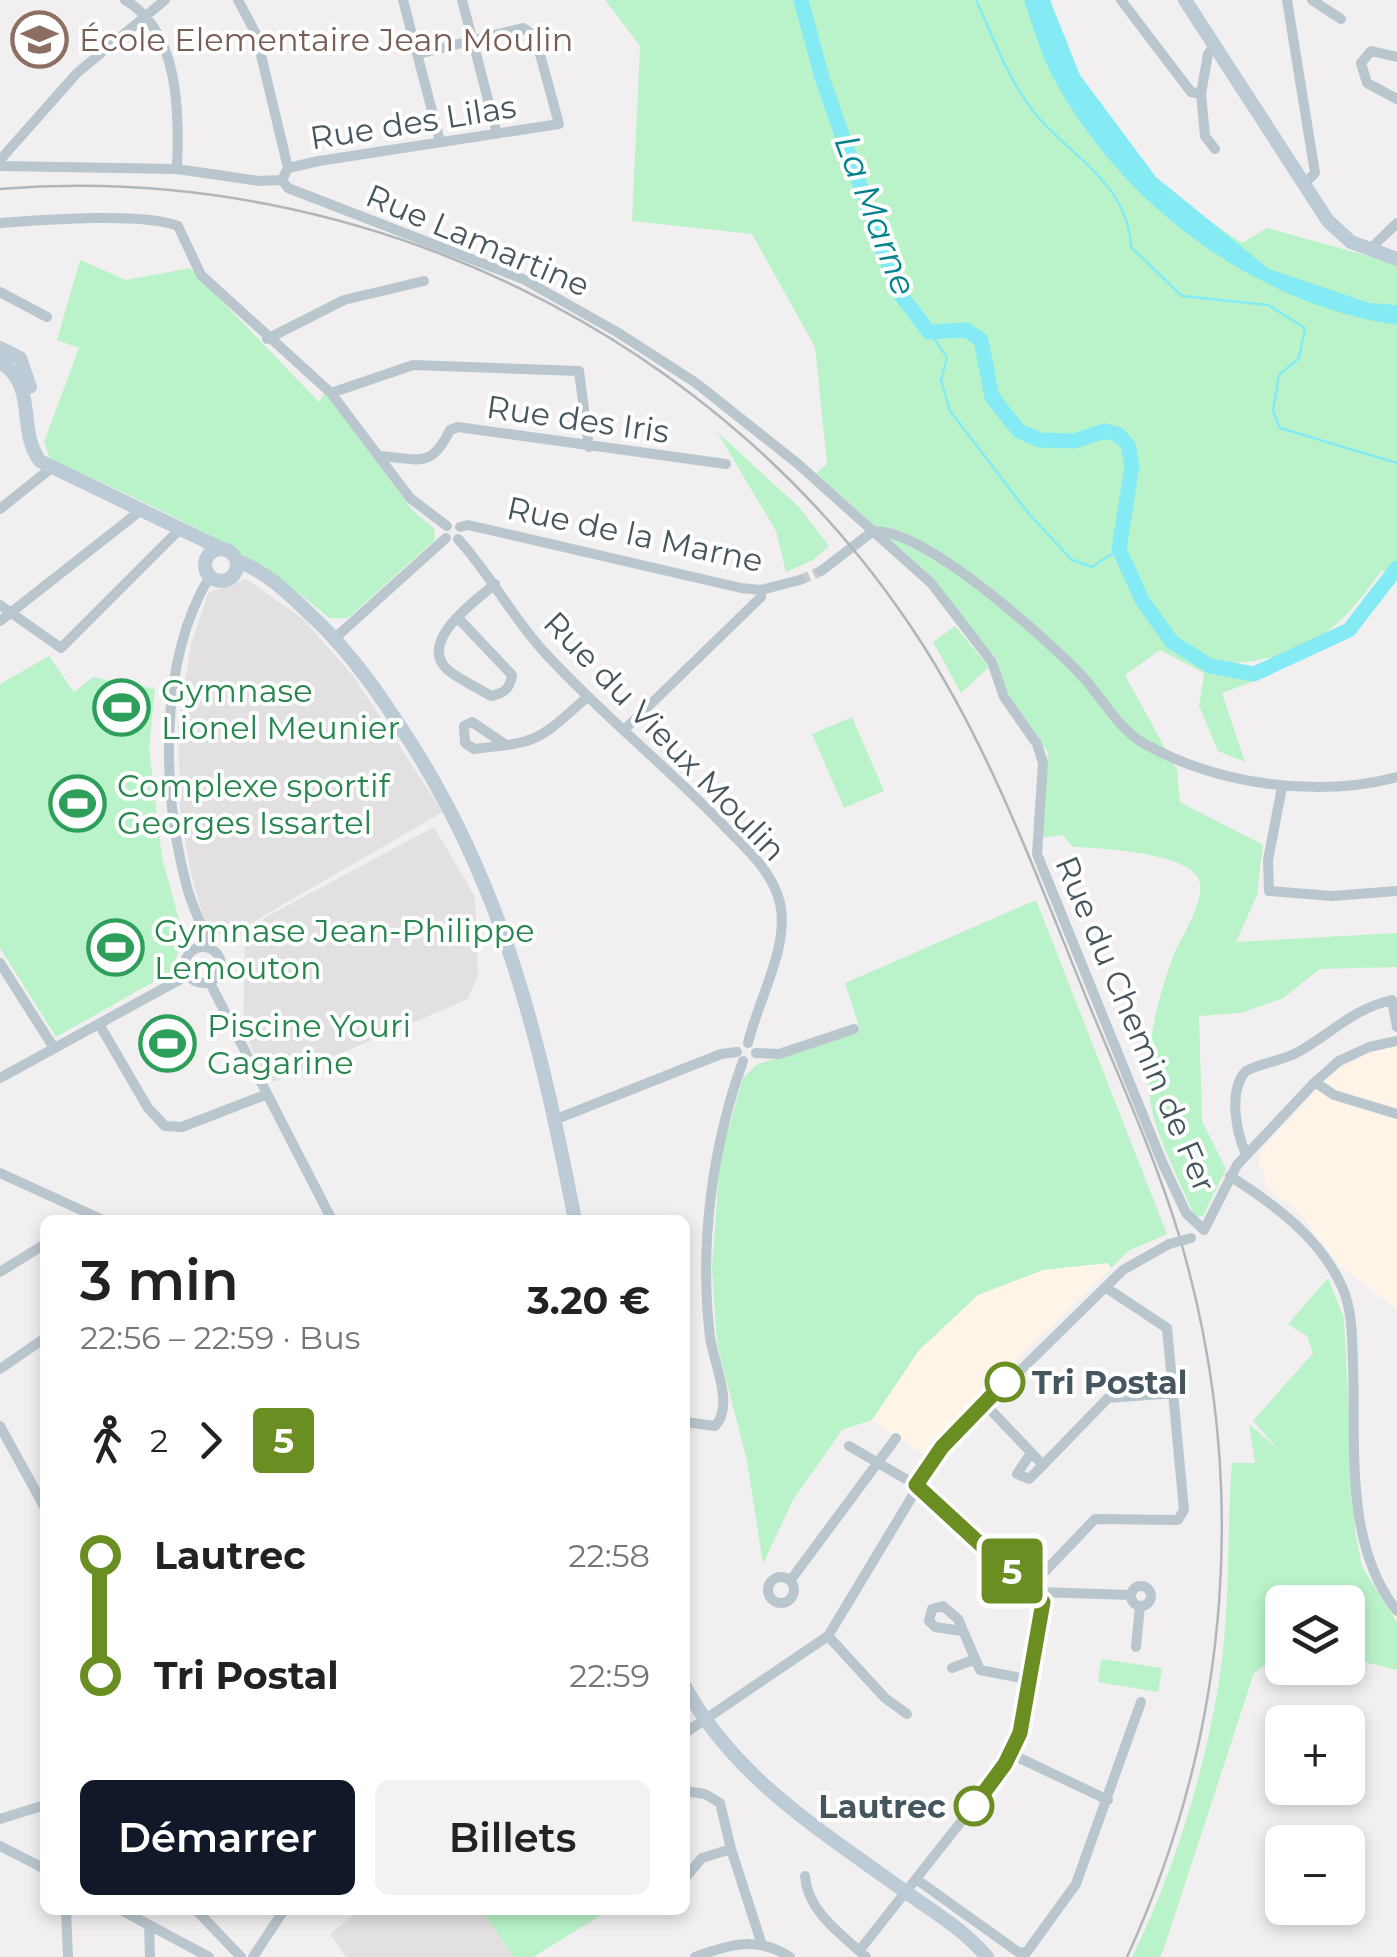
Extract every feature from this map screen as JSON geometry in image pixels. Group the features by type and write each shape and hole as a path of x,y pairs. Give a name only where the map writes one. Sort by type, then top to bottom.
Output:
{"street":[{"path":"125,0 144,9 168,61 177,169"},
{"path":"0,163 77,73 144,9 165,0"},
{"path":"238,0 256,34 288,168"},
{"path":"403,0 440,141"},
{"path":"462,0 497,134"},
{"path":"1185,0 1339,234 1368,250 1397,259"},
{"path":"1287,0 1315,173 1304,184"},
{"path":"1312,0 1341,19"},
{"path":"1124,4 1190,92 1201,94"},
{"name":"Rue des Lilas","path":"282,180 288,168 559,124 535,36 523,28 472,40"},
{"path":"418,54 472,40"},
{"path":"1214,45 1208,54 1201,94 1205,136 1214,148"},
{"path":"1397,57 1378,50 1360,63 1367,83 1397,99"},
{"name":"Rue Lamartine","path":"0,163 177,169 259,182 282,180 288,188 508,273 590,316 696,384 798,464 872,532"},
{"name":"Rue du Vieux Moulin","path":"0,223 86,220 178,226 200,275 331,393 417,505 453,533 496,584 542,650 749,851 779,898 781,931 748,1042"},
{"path":"1368,250 1397,223"},
{"path":"267,339 344,300 424,281"},
{"path":"0,292 48,318"},
{"path":"0,348 20,358 26,368 34,432 50,469"},
{"path":"0,362 22,382 30,444 50,469 222,549 235,568 270,580 335,638 424,764 472,852 522,981 573,1215"},
{"path":"331,393 414,365 579,371 589,447"},
{"name":"Rue des Iris","path":"380,456 427,460 438,454 450,430 458,428 726,464"},
{"path":"0,509 50,469"},
{"path":"4,618 140,512"},
{"path":"0,605 4,618 61,648 179,530"},
{"path":"821,571 872,532 883,531 920,546 971,580 1060,652 1144,743 1282,786 1340,788 1397,777"},
{"name":"Rue du Chemin de Fer","path":"872,532 931,583 992,662 1004,696 1037,744 1043,763 1038,854 1162,1162 1186,1212 1204,1230"},
{"path":"335,638 453,533"},
{"name":"Rue de la Marne","path":"453,533 579,548 761,590 800,580"},
{"path":"197,538 207,557 210,576 180,660 169,730 174,820 198,919 222,966 210,983"},
{"path":"207,557 222,549"},
{"path":"210,576 222,581 235,568"},
{"path":"458,618 512,676 510,686 501,694 492,696 442,662 441,638 458,618 496,584"},
{"path":"624,730 761,596 761,590"},
{"path":"506,746 541,738 587,697"},
{"path":"1282,786 1268,860 1269,891 1332,896 1397,892"},
{"path":"198,919 194,950 186,958 188,975 197,983 210,983"},
{"path":"194,950 210,948"},
{"path":"0,963 54,1048"},
{"path":"0,1078 188,975"},
{"path":"210,983 329,1215"},
{"path":"1246,1154 1237,1113 1237,1083 1242,1075 1296,1054 1358,1010 1395,1000 1397,1027"},
{"path":"99,1024 148,1108 164,1126 182,1127 265,1094"},
{"path":"756,1053 779,1054 854,1029"},
{"path":"690,1729 828,1636 916,1485 942,1447 984,1403 1138,1258 1204,1230 1230,1176 1246,1154 1315,1082 1339,1061 1369,1047 1397,1041"},
{"path":"690,1423 715,1426 724,1407 708,1304 714,1160 740,1044 748,1042 756,1053"},
{"path":"554,1120 689,1065 740,1056 751,1060 756,1053"},
{"path":"1315,1082 1334,1095 1397,1114"},
{"path":"0,1174 91,1215"},
{"path":"1230,1176 1296,1225 1342,1289 1352,1338 1358,1498 1366,1557 1380,1590 1397,1610"},
{"path":"68,1215 70,1206"},
{"path":"0,1272 40,1247"},
{"path":"1034,1589 1096,1519 1182,1517 1176,1393 1167,1328 1105,1287"},
{"path":"0,1369 40,1341"},
{"path":"1031,1454 1016,1474 1029,1479 1108,1398 1176,1393"},
{"path":"984,1403 1043,1465"},
{"path":"0,1426 40,1499"},
{"path":"790,1581 896,1438"},
{"path":"805,1876 806,1891 818,1910 863,1954 910,1885 1012,1754 1032,1680 1043,1616 1034,1589 916,1485 849,1446"},
{"path":"1034,1589 1131,1594 1140,1586 1149,1590 1151,1600 1140,1606"},
{"path":"1131,1594 1140,1606 1136,1647"},
{"path":"962,1631 980,1670 1032,1680"},
{"path":"828,1636 885,1698 907,1714"},
{"path":"952,1668 974,1660"},
{"path":"690,1694 706,1721 767,1791 1022,1954 1078,1878 1141,1702"},
{"path":"1012,1754 1108,1800"},
{"path":"690,1792 705,1794 720,1803 761,1942"},
{"path":"0,1819 40,1807"},
{"path":"0,1846 40,1866"},
{"path":"690,1872 702,1858 731,1849"},
{"path":"910,1885 988,1957"},
{"path":"66,1915 68,1957"},
{"path":"130,1915 209,1957"},
{"path":"201,1915 241,1957"},
{"path":"253,1957 281,1915"},
{"path":"149,1925 150,1957"},
{"path":"695,1957 738,1943 761,1942 790,1957"}],"shaded area":[{"path":"246,579 303,619 354,677 443,812 258,919 230,943 205,923 190,869 180,808 178,727 191,645 208,593"},
{"path":"434,827 475,897 478,975 468,999 274,1082 263,1072 243,1030 245,936 266,917"},
{"path":"1397,1046 1397,1309 1339,1265 1298,1211 1265,1187 1264,1170 1258,1163 1262,1149 1333,1072 1377,1049"},
{"path":"1109,1263 1111,1268 1079,1299 1072,1297 1076,1302 952,1423 925,1455 872,1420 919,1351 978,1295 1043,1270"},
{"path":"354,1915 485,1915 514,1957 346,1957 330,1934"}],"green space":[{"path":"605,0 1026,0 1126,150 1186,205 1242,243 1267,228 1397,264 1397,579 1382,570 1336,624 1301,647 1281,655 1231,663 1252,682 1222,693 1245,762 1218,751 1199,706 1204,673 1160,650 1125,675 1177,770 1180,802 1263,845 1257,895 1236,942 1397,933 1397,967 1320,969 1283,998 1241,1013 1199,1016 1202,1121 1226,1169 1203,1216 1195,1217 1165,1149 1151,1105 1149,1083 1155,1017 1174,954 1197,904 1197,876 1174,861 1120,850 1073,847 1062,835 1040,838 1048,752 1007,696 997,659 973,635 935,580 816,473 827,464 815,347 752,234 632,221 640,46"},
{"path":"80,260 126,280 190,268 319,402 324,393 329,398 413,511 434,528 435,540 348,618 329,618 231,548 50,459 44,442 79,348 57,340"},
{"path":"717,432 799,507 829,546 813,560 786,572 776,531"},
{"path":"955,626 989,667 961,693 933,642"},
{"name":"Complexe sportif Georges Issartel","path":"49,656 74,692 93,677 155,689 149,748 162,858 184,937 171,972 56,1037 0,948 0,684"},
{"path":"852,717 884,791 844,808 812,734"},
{"path":"1036,900 1167,1234 1128,1251 1111,1268 1108,1263 1043,1270 978,1295 919,1350 872,1420 842,1430 793,1500 763,1564 747,1461 717,1344 712,1269 720,1158 743,1078 756,1065 860,1030 845,983"},
{"path":"1328,1278 1344,1318 1355,1531 1362,1567 1397,1622 1397,1670 1365,1662 1365,1585 1265,1585 1265,1665 1254,1673 1164,1948 1160,1957 1132,1957 1179,1844 1212,1719 1226,1618 1232,1463 1255,1463 1249,1424 1279,1450 1253,1421 1313,1353 1307,1336 1288,1324"},
{"path":"1101,1659 1162,1668 1158,1692 1098,1682"},
{"path":"485,1915 600,1916 533,1957 514,1957"}],"water":[{"path":"1024,0 1050,0 1080,75 1156,177 1269,269 1369,303 1397,305 1397,325 1344,314 1293,295 1244,271 1155,207 1116,168 1082,125 1049,70"}],"waterway":[{"name":"La Marne","path":"801,0 822,78 897,290 929,332 966,330 981,340 992,397 1019,431 1040,440 1074,441 1105,431 1119,435 1128,445 1132,466 1119,549 1142,600 1172,642 1210,666 1254,674 1349,630 1397,568"},
{"name":"La Marne","path":"976,0 1016,85 1033,111 1095,172 1120,205 1131,247 1182,296 1268,305 1305,328 1299,358 1279,375 1273,411 1280,428 1397,463"},
{"path":"929,332 947,357 941,380 950,411 1029,514 1072,560 1092,567 1119,549"}],"tunnel":[{"path":"800,580 821,571"}],"railway":[{"path":"0,189 136,188 269,205 399,239 523,290 639,357 745,438 840,533 921,642 970,728 1013,818 1136,1116 1178,1232 1201,1323 1216,1415 1222,1507 1219,1599 1209,1691 1190,1781 1162,1870 1127,1957"}],"bus line":[{"name":"5","path":"974,1806 1018,1741 1043,1602 1038,1592 916,1485 942,1447 1005,1382"}],"place":[{"name":"École Elementaire Jean Moulin","path":"40,39"},
{"name":"Gymnase Lionel Meunier","path":"122,708"},
{"name":"Complexe sportif Georges Issartel","path":"78,803"},
{"name":"Gymnase Jean-Philippe Lemouton","path":"115,948"},
{"name":"Piscine Youri Gagarine","path":"168,1043"},
{"name":"Tri Postal","path":"1005,1382"},
{"name":"Lautrec","path":"974,1806"}]}
